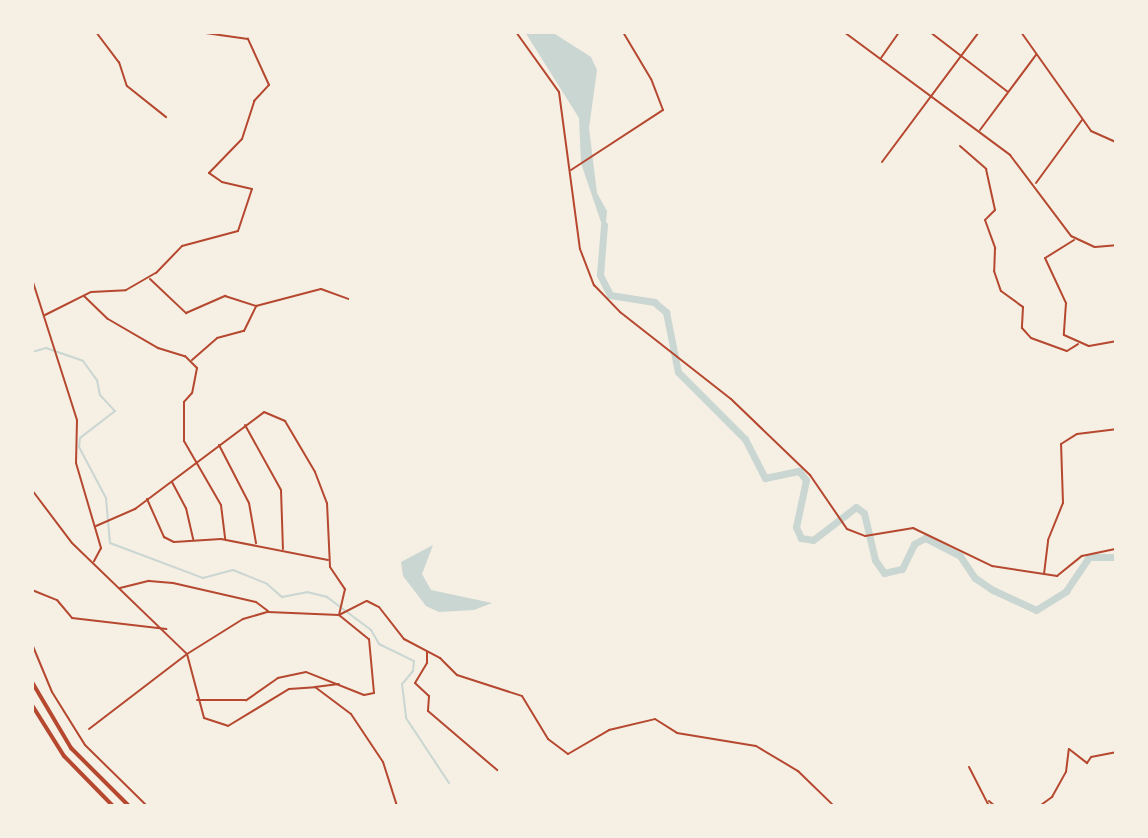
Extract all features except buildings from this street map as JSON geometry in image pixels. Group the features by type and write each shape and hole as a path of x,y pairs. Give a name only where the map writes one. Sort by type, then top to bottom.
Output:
{"highway":[{"path":"32,682 71,748 129,806"},
{"path":"32,705 71,764 113,806"}],"street":[{"path":"96,32 119,62 127,86 166,117"},
{"path":"45,315 83,295 126,290 149,278 182,246 238,231 252,189 222,182 209,173 242,139 254,101 269,85 248,39 198,32"},
{"path":"516,32 559,92 580,249 594,285 676,352 801,466 842,523 865,536 913,528 992,566 1043,575 1065,574 1082,556 1116,549"},
{"path":"571,170 593,160 663,110 651,79 623,32"},
{"path":"844,32 979,131 1035,183 1075,239 1095,247 1116,245"},
{"path":"880,59 899,32"},
{"path":"930,32 1008,92"},
{"path":"882,162 979,32"},
{"path":"1021,32 1082,120 1096,135 1116,142"},
{"path":"979,131 1037,54"},
{"path":"1035,183 1082,120"},
{"path":"960,146 986,169 995,210 985,220 995,248 994,271 1001,291 1023,307 1022,328 1031,338 1067,351 1078,344"},
{"path":"1075,239 1045,258 1066,303 1064,335 1078,344 1096,347 1116,341"},
{"path":"149,278 186,313 218,297 241,298 256,306 321,289 348,299"},
{"path":"32,279 73,403 76,463 101,548 93,562"},
{"path":"83,295 108,319 146,342 191,360 198,370 192,393 184,402 184,441 199,461 221,505 225,539"},
{"path":"191,360 217,338 244,331 256,306"},
{"path":"96,526 135,509 245,425 269,411 285,421 324,490 329,560 345,589 339,615"},
{"path":"245,425 281,490 284,550"},
{"path":"1043,575 1048,540 1063,503 1061,444 1077,434 1116,429"},
{"path":"219,445 244,490 256,544"},
{"path":"172,481 186,508 193,541"},
{"path":"32,490 93,562 166,629 187,654 204,718 228,726 289,689 340,684"},
{"path":"147,498 164,537 174,542 225,539 329,560"},
{"path":"120,588 149,581 173,583 256,602 268,612"},
{"path":"32,590 57,600 72,618 166,629"},
{"path":"89,729 187,654 243,619 268,612 339,615 361,603 374,603 404,639 426,651 457,675 522,696 548,739 568,754 609,730 655,719 677,733 756,746 798,771 834,806"},
{"path":"197,700 246,700 278,678 306,672 369,696 375,688 369,639 339,615"},
{"path":"32,644 52,692 85,745 147,806"},
{"path":"426,651 427,663 415,683 429,696 428,711 497,770"},
{"path":"315,687 351,714 383,762 397,806"},
{"path":"1041,805 1054,795 1066,772 1069,749 1087,763 1091,757 1116,752"},
{"path":"969,767 989,806"},
{"path":"988,801 995,806"}],"shaded area":[{"path":"525,32 552,32 591,57 597,70 589,128 597,193 607,211 605,234 581,163 579,118"},
{"path":"433,545 422,574 431,590 492,603 474,610 439,612 426,606 403,576 401,562"}],"waterway":[{"path":"604,225 600,275 610,295 654,302 666,312 678,372 745,439 765,478 799,471 806,480 796,527 801,538 813,540 856,507 864,513 875,560 884,573 902,569 914,544 925,538 960,556 975,578 993,590 1036,610 1066,591 1089,557 1116,557"},
{"path":"32,352 46,348 83,361 97,380 100,395 115,411 80,438 79,447 106,498 110,543 203,578 233,570 267,584 282,597 307,592 327,597 371,630 379,644 414,661 413,671 402,684 406,718 449,783"}]}
